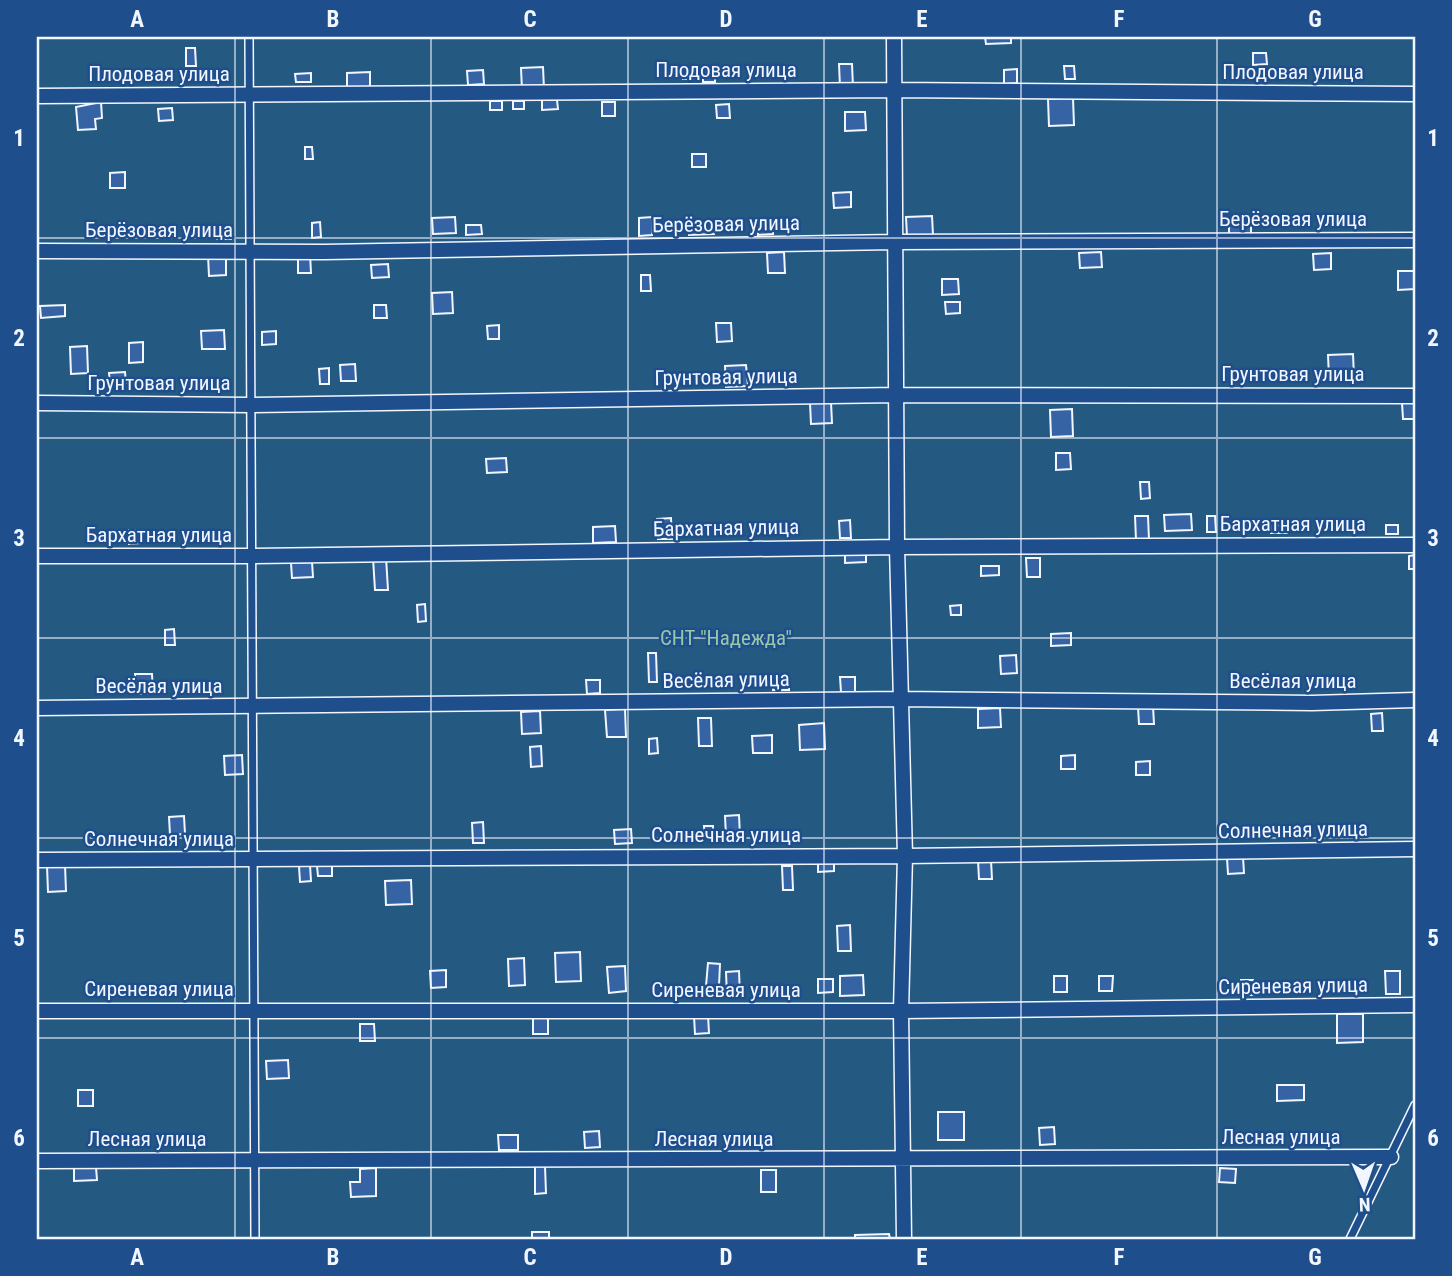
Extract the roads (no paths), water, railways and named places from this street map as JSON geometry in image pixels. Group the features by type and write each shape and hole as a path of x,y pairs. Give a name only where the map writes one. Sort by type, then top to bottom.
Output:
{"street":[{"path":"894,37 899,699 905,856 901,1011 904,1239"},
{"name":"Плодовая улица","path":"37,96 894,90 1415,94"},
{"name":"Берёзовая улица","path":"37,251 337,252 895,242 1415,240"},
{"name":"Грунтовая улица","path":"37,403 251,405 897,395 1415,396"},
{"name":"Бархатная улица","path":"37,556 251,556 897,547 1415,545"},
{"name":"Весёлая улица","path":"37,708 899,699 1312,703 1415,701"},
{"name":"Солнечная улица","path":"37,860 905,856 1415,849"},
{"name":"Сиреневая улица","path":"37,1011 901,1011 1415,1005"},
{"name":"Лесная улица","path":"37,1161 1391,1157"}],"lane":[{"path":"249,37 247,95 251,251 255,1239"},
{"path":"1350,1239 1415,1105"}],"park label":[{"name":"СНТ \"Надежда\"","path":"726,638"}]}
